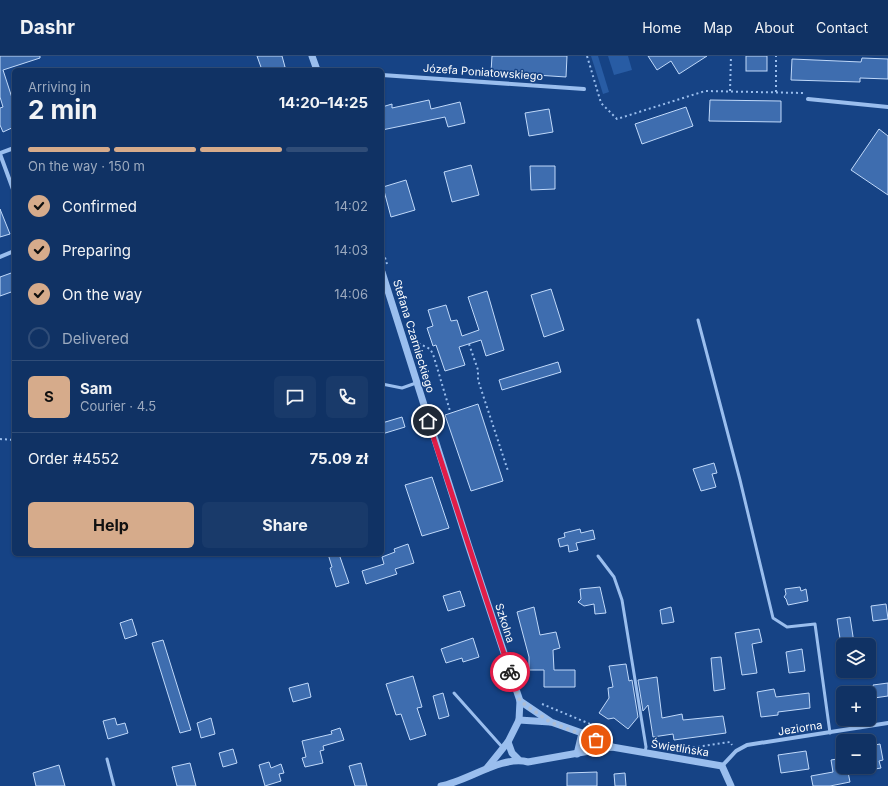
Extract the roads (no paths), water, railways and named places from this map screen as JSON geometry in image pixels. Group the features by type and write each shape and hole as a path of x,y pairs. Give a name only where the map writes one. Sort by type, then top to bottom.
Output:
{"street":[{"path":"312,56 316,68"},
{"name":"Józefa Poniatowskiego","path":"384,75 584,89"},
{"path":"808,100 888,107"},
{"path":"12,149 0,154 12,187"},
{"path":"0,257 12,253"},
{"name":"Stefana Czarnieckiego","path":"385,271 416,382 468,544"},
{"name":"Szkolna","path":"468,544 520,701"},
{"path":"487,768 506,745 519,720 520,701"},
{"path":"520,701 550,722"},
{"path":"519,720 550,722 582,733 612,747"},
{"name":"Jeziorna","path":"722,766 736,751 746,745 888,723"},
{"path":"577,754 582,733"},
{"path":"506,745 518,759 528,762 612,747"},
{"name":"Świetlińska","path":"612,747 645,754 722,766 732,786"},
{"path":"441,786 470,777 487,768 518,759"}],"lane":[{"path":"698,320 740,480 773,618 787,627 815,624 830,733"},
{"path":"384,384 402,388 416,382"},
{"path":"598,556 614,577 622,600 646,747 645,754"},
{"path":"454,693 506,745"},
{"path":"107,759 114,786"}]}
